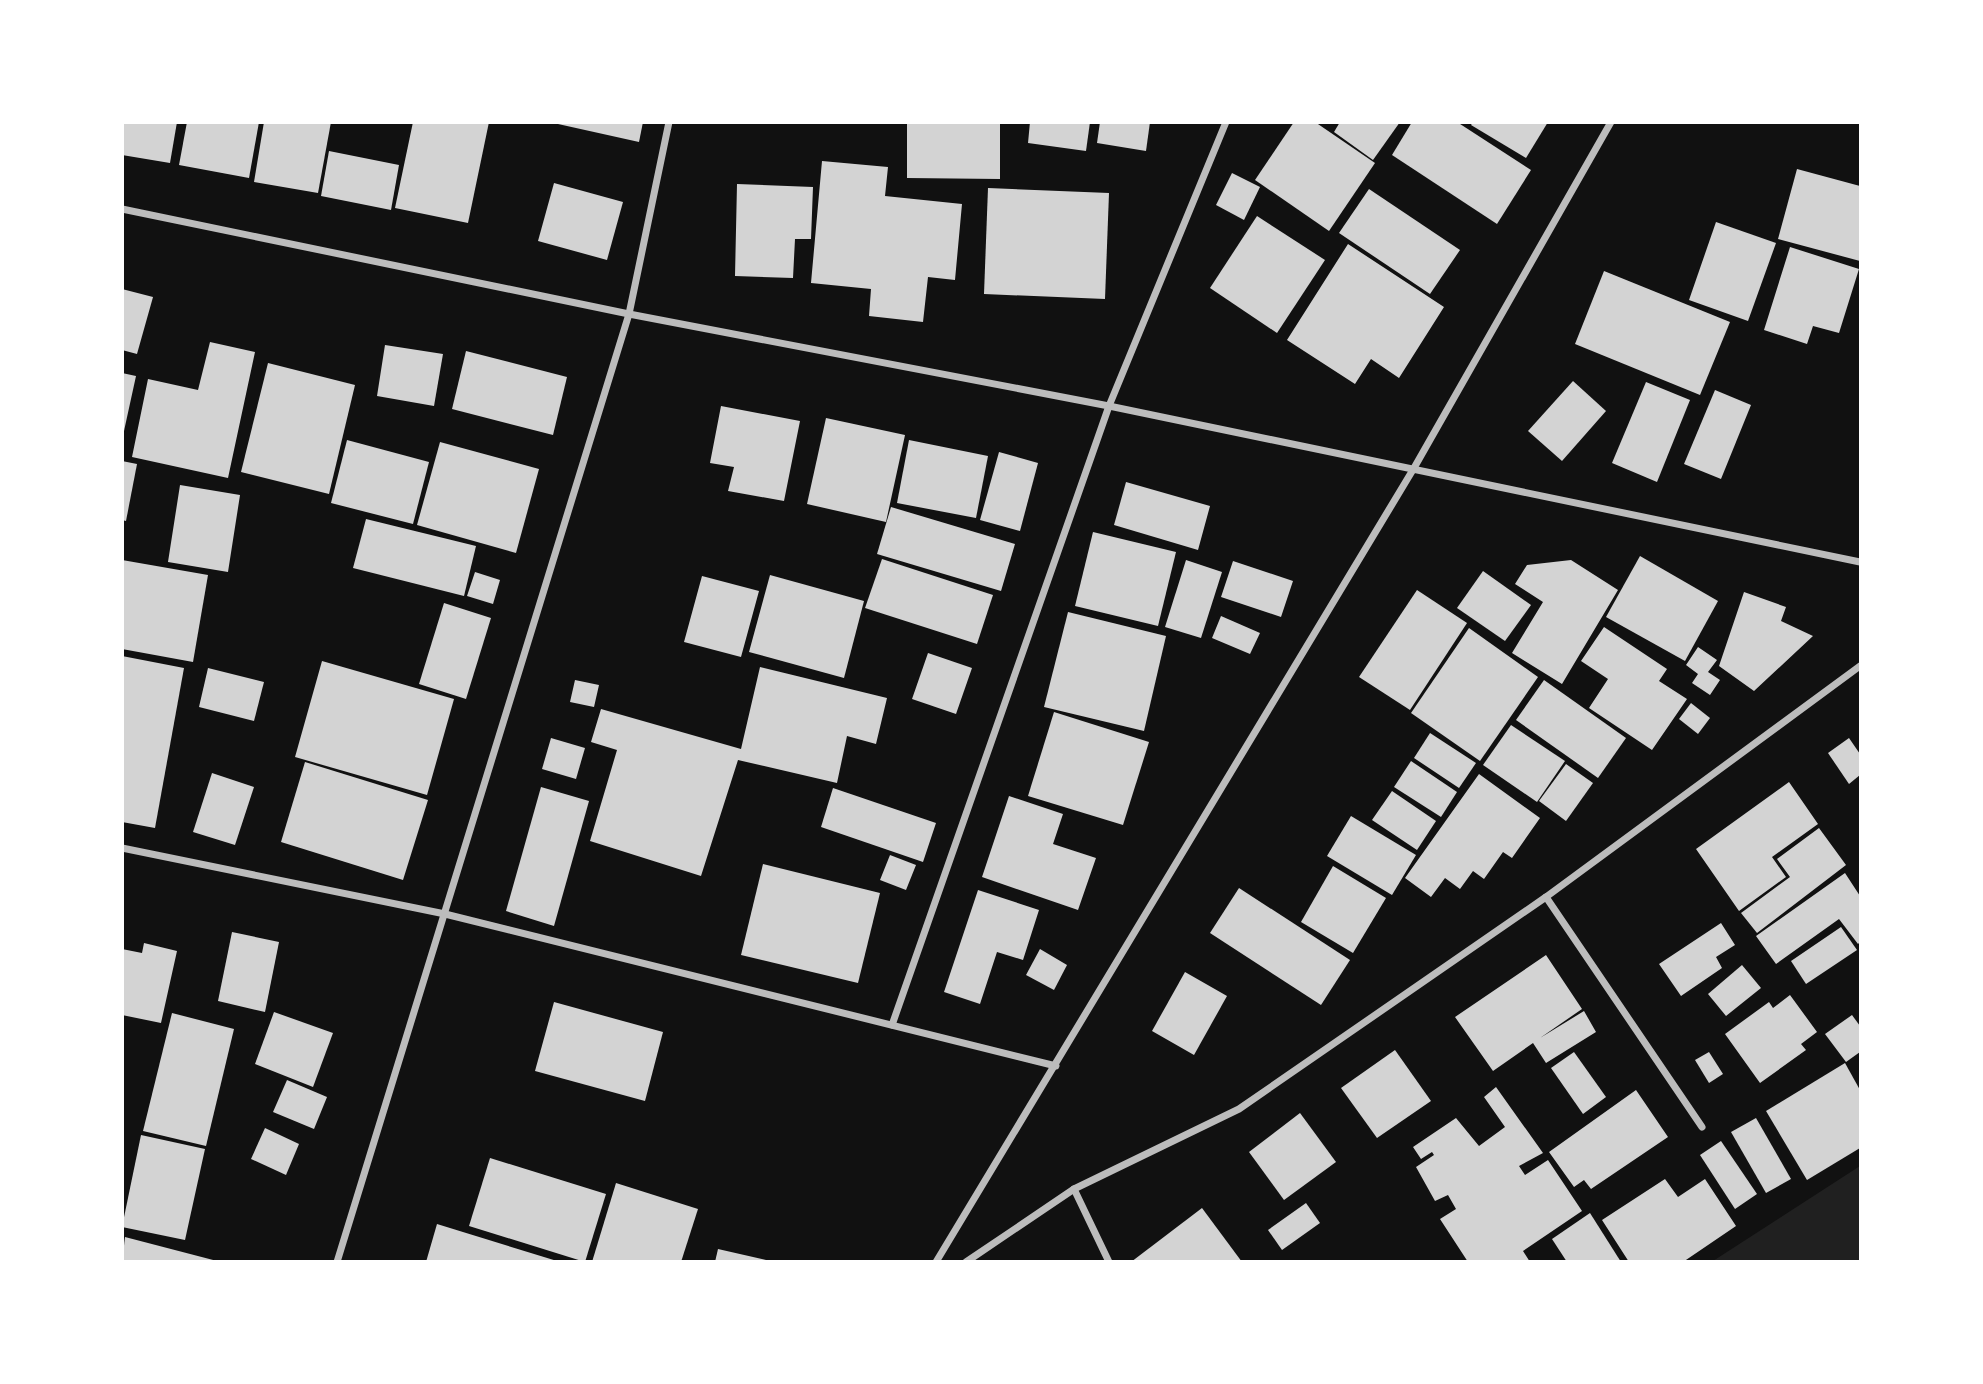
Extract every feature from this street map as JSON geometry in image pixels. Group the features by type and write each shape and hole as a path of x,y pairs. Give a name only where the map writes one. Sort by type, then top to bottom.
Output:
{"street":[{"path":"337,1262 629,314 669,122"},
{"path":"892,1025 1109,406 1226,122"},
{"path":"936,1262 1414,468 1611,122"},
{"path":"122,209 629,314 1109,406 1860,562"},
{"path":"966,1262 1074,1189 1239,1109 1546,897 1860,666"},
{"path":"122,848 445,914 1056,1066"},
{"path":"1546,897 1702,1127"},
{"path":"1074,1189 1108,1262"}],"shaded area":[{"path":"1860,1166 1860,1261 1713,1261"}],"building":[{"path":"122,122 177,122 170,163 122,155"},
{"path":"187,122 259,122 249,178 179,165"},
{"path":"264,122 331,122 318,193 254,182"},
{"path":"413,122 489,122 468,223 395,208"},
{"path":"549,122 643,122 639,142"},
{"path":"907,122 1000,122 1000,179 907,178"},
{"path":"1030,122 1090,122 1086,151 1028,143"},
{"path":"1100,122 1150,122 1146,151 1097,143"},
{"path":"1294,122 1315,122 1375,163 1329,231 1255,180"},
{"path":"1340,122 1400,122 1373,160 1334,132"},
{"path":"1412,122 1457,122 1531,170 1497,224 1392,155"},
{"path":"1473,122 1548,122 1526,158 1471,125"},
{"path":"329,151 399,165 391,210 321,196"},
{"path":"822,161 888,167 885,196 962,204 955,280 928,277 923,322 869,316 871,289 811,283"},
{"path":"1797,169 1860,186 1860,261 1778,239"},
{"path":"1232,173 1260,187 1244,220 1216,205"},
{"path":"554,183 623,202 607,260 538,241"},
{"path":"737,184 813,187 811,239 795,239 793,278 735,276"},
{"path":"988,188 1109,193 1105,299 984,294"},
{"path":"1369,189 1460,250 1430,294 1339,233"},
{"path":"1257,216 1325,260 1277,333 1210,288"},
{"path":"1716,222 1776,243 1748,321 1689,300"},
{"path":"1348,244 1444,307 1399,378 1371,359 1355,384 1287,340"},
{"path":"1790,247 1859,269 1839,333 1813,326 1807,344 1764,330"},
{"path":"1604,271 1730,322 1700,395 1575,344"},
{"path":"122,289 153,297 137,354 122,350"},
{"path":"210,342 255,352 228,478 132,457 148,379 198,390"},
{"path":"385,345 443,354 434,406 377,396"},
{"path":"466,351 567,377 553,435 452,409"},
{"path":"268,363 355,385 329,494 241,472"},
{"path":"122,373 136,376 124,431 122,430"},
{"path":"1573,381 1606,411 1562,461 1528,431"},
{"path":"1646,382 1690,400 1657,482 1612,463"},
{"path":"1715,390 1751,405 1721,479 1684,464"},
{"path":"721,406 800,421 784,501 728,491 734,467 710,463"},
{"path":"826,418 905,435 886,522 807,504"},
{"path":"347,440 429,462 413,524 331,503"},
{"path":"909,440 988,456 976,518 897,503"},
{"path":"440,442 539,469 516,553 417,525"},
{"path":"999,452 1038,463 1020,531 980,520"},
{"path":"122,461 137,464 126,521 122,520"},
{"path":"1126,482 1210,506 1198,550 1114,525"},
{"path":"180,485 240,495 228,572 168,562"},
{"path":"891,507 1015,544 1001,591 877,554"},
{"path":"366,519 476,546 464,596 353,568"},
{"path":"1093,532 1176,552 1158,626 1075,606"},
{"path":"1640,556 1718,601 1685,661 1606,617"},
{"path":"882,559 993,595 977,644 865,608"},
{"path":"122,560 208,575 193,662 122,649"},
{"path":"1186,560 1222,572 1201,638 1165,627"},
{"path":"1571,560 1618,590 1562,684 1512,653 1543,602 1515,584 1527,565"},
{"path":"1233,561 1293,581 1281,617 1221,597"},
{"path":"1483,571 1531,605 1505,641 1457,608"},
{"path":"475,572 500,580 493,604 467,596"},
{"path":"770,575 864,601 844,678 749,652"},
{"path":"702,576 759,591 741,657 684,642"},
{"path":"1417,590 1467,623 1410,710 1359,677"},
{"path":"1744,592 1786,607 1781,621 1813,636 1754,691 1719,666"},
{"path":"444,603 491,618 466,699 419,684"},
{"path":"1068,612 1166,636 1144,731 1044,707"},
{"path":"1221,616 1260,633 1250,654 1212,638"},
{"path":"1604,627 1667,669 1659,681 1687,699 1652,750 1589,708 1608,679 1581,661"},
{"path":"1469,628 1538,677 1480,761 1411,713"},
{"path":"1698,647 1717,660 1708,672 1720,680 1710,695 1692,683 1698,674 1686,665"},
{"path":"928,653 972,668 956,714 912,699"},
{"path":"122,656 184,668 155,828 122,822"},
{"path":"322,661 454,699 427,795 295,757"},
{"path":"760,667 887,698 876,744 847,736 837,783 738,760 701,876 590,841 617,750 591,742 601,709 741,749"},
{"path":"208,668 264,682 254,721 199,707"},
{"path":"575,680 599,685 594,707 570,702"},
{"path":"1544,680 1626,738 1598,778 1516,720"},
{"path":"1691,703 1710,718 1698,734 1679,719"},
{"path":"1054,712 1149,742 1123,825 1028,796"},
{"path":"1511,725 1565,761 1537,802 1483,765"},
{"path":"1430,733 1476,763 1459,788 1414,758"},
{"path":"551,738 585,748 576,779 542,769"},
{"path":"1849,738 1860,754 1860,775 1849,784 1828,753"},
{"path":"1411,761 1457,792 1441,817 1394,787"},
{"path":"305,762 428,800 403,880 281,842"},
{"path":"1566,764 1593,783 1566,821 1539,801"},
{"path":"212,773 254,787 235,845 193,832"},
{"path":"1479,774 1540,818 1512,858 1503,852 1484,879 1473,871 1460,889 1445,878 1431,897 1405,878"},
{"path":"1789,782 1818,824 1772,857 1786,877 1739,911 1696,849"},
{"path":"541,787 589,801 554,926 506,911"},
{"path":"833,788 936,823 923,862 821,827"},
{"path":"1392,791 1436,821 1417,850 1372,820"},
{"path":"1009,796 1063,814 1053,844 1096,858 1078,910 982,877"},
{"path":"1351,816 1416,855 1392,895 1327,856"},
{"path":"1819,828 1846,865 1757,933 1741,913 1790,877 1777,859"},
{"path":"890,855 916,865 906,890 880,880"},
{"path":"763,864 880,893 858,983 741,955"},
{"path":"1333,866 1386,898 1353,953 1301,922"},
{"path":"1845,873 1860,896 1860,942 1858,944 1839,919 1776,964 1756,936"},
{"path":"1239,888 1350,960 1321,1005 1210,933"},
{"path":"978,890 1039,910 1023,960 997,952 980,1004 944,992"},
{"path":"1721,923 1735,945 1716,957 1722,968 1681,996 1659,964"},
{"path":"1841,927 1857,950 1806,984 1791,961"},
{"path":"232,932 279,942 265,1012 218,1001"},
{"path":"144,943 177,951 161,1023 122,1015 122,949 142,953"},
{"path":"1040,949 1067,965 1054,990 1026,975"},
{"path":"1546,955 1582,1009 1540,1038 1584,1011 1596,1032 1546,1063 1533,1043 1493,1071 1455,1017"},
{"path":"1742,965 1761,988 1726,1016 1708,994"},
{"path":"1185,972 1227,996 1194,1055 1152,1031"},
{"path":"1790,995 1817,1032 1801,1044 1806,1050 1760,1083 1725,1034 1769,1002 1773,1008"},
{"path":"554,1002 663,1032 645,1101 535,1071"},
{"path":"274,1012 333,1033 313,1087 255,1064"},
{"path":"172,1013 234,1029 206,1146 143,1131"},
{"path":"1852,1015 1860,1026 1860,1052 1846,1062 1825,1034"},
{"path":"1395,1050 1431,1101 1377,1138 1341,1088"},
{"path":"1574,1052 1606,1097 1583,1114 1551,1068"},
{"path":"1709,1052 1723,1074 1709,1083 1695,1060"},
{"path":"1845,1063 1860,1090 1860,1148 1807,1180 1766,1111"},
{"path":"287,1080 327,1097 314,1129 273,1112"},
{"path":"1496,1087 1543,1153 1519,1166 1525,1175 1548,1160 1582,1211 1523,1251 1530,1262 1468,1262 1440,1219 1456,1209 1448,1195 1435,1201 1416,1167 1434,1155 1432,1152 1421,1159 1413,1147 1456,1118 1479,1146 1505,1127 1484,1097"},
{"path":"1636,1090 1668,1137 1591,1189 1584,1180 1574,1187 1549,1152"},
{"path":"1300,1113 1336,1162 1284,1200 1249,1152"},
{"path":"1756,1118 1791,1179 1766,1193 1731,1132"},
{"path":"265,1128 299,1144 286,1175 251,1159"},
{"path":"141,1135 205,1149 185,1240 122,1227"},
{"path":"1721,1141 1757,1194 1735,1209 1700,1155"},
{"path":"490,1158 606,1194 585,1262 469,1226"},
{"path":"1665,1179 1678,1197 1705,1179 1736,1226 1683,1262 1629,1262 1602,1220"},
{"path":"616,1183 698,1209 681,1262 592,1262"},
{"path":"1306,1203 1320,1223 1282,1250 1268,1230"},
{"path":"1202,1208 1242,1262 1131,1262"},
{"path":"1590,1213 1621,1262 1567,1262 1552,1239"},
{"path":"437,1224 557,1261 557,1262 426,1262"},
{"path":"125,1237 217,1261 217,1262 122,1262"},
{"path":"718,1249 766,1260 715,1262"}]}
